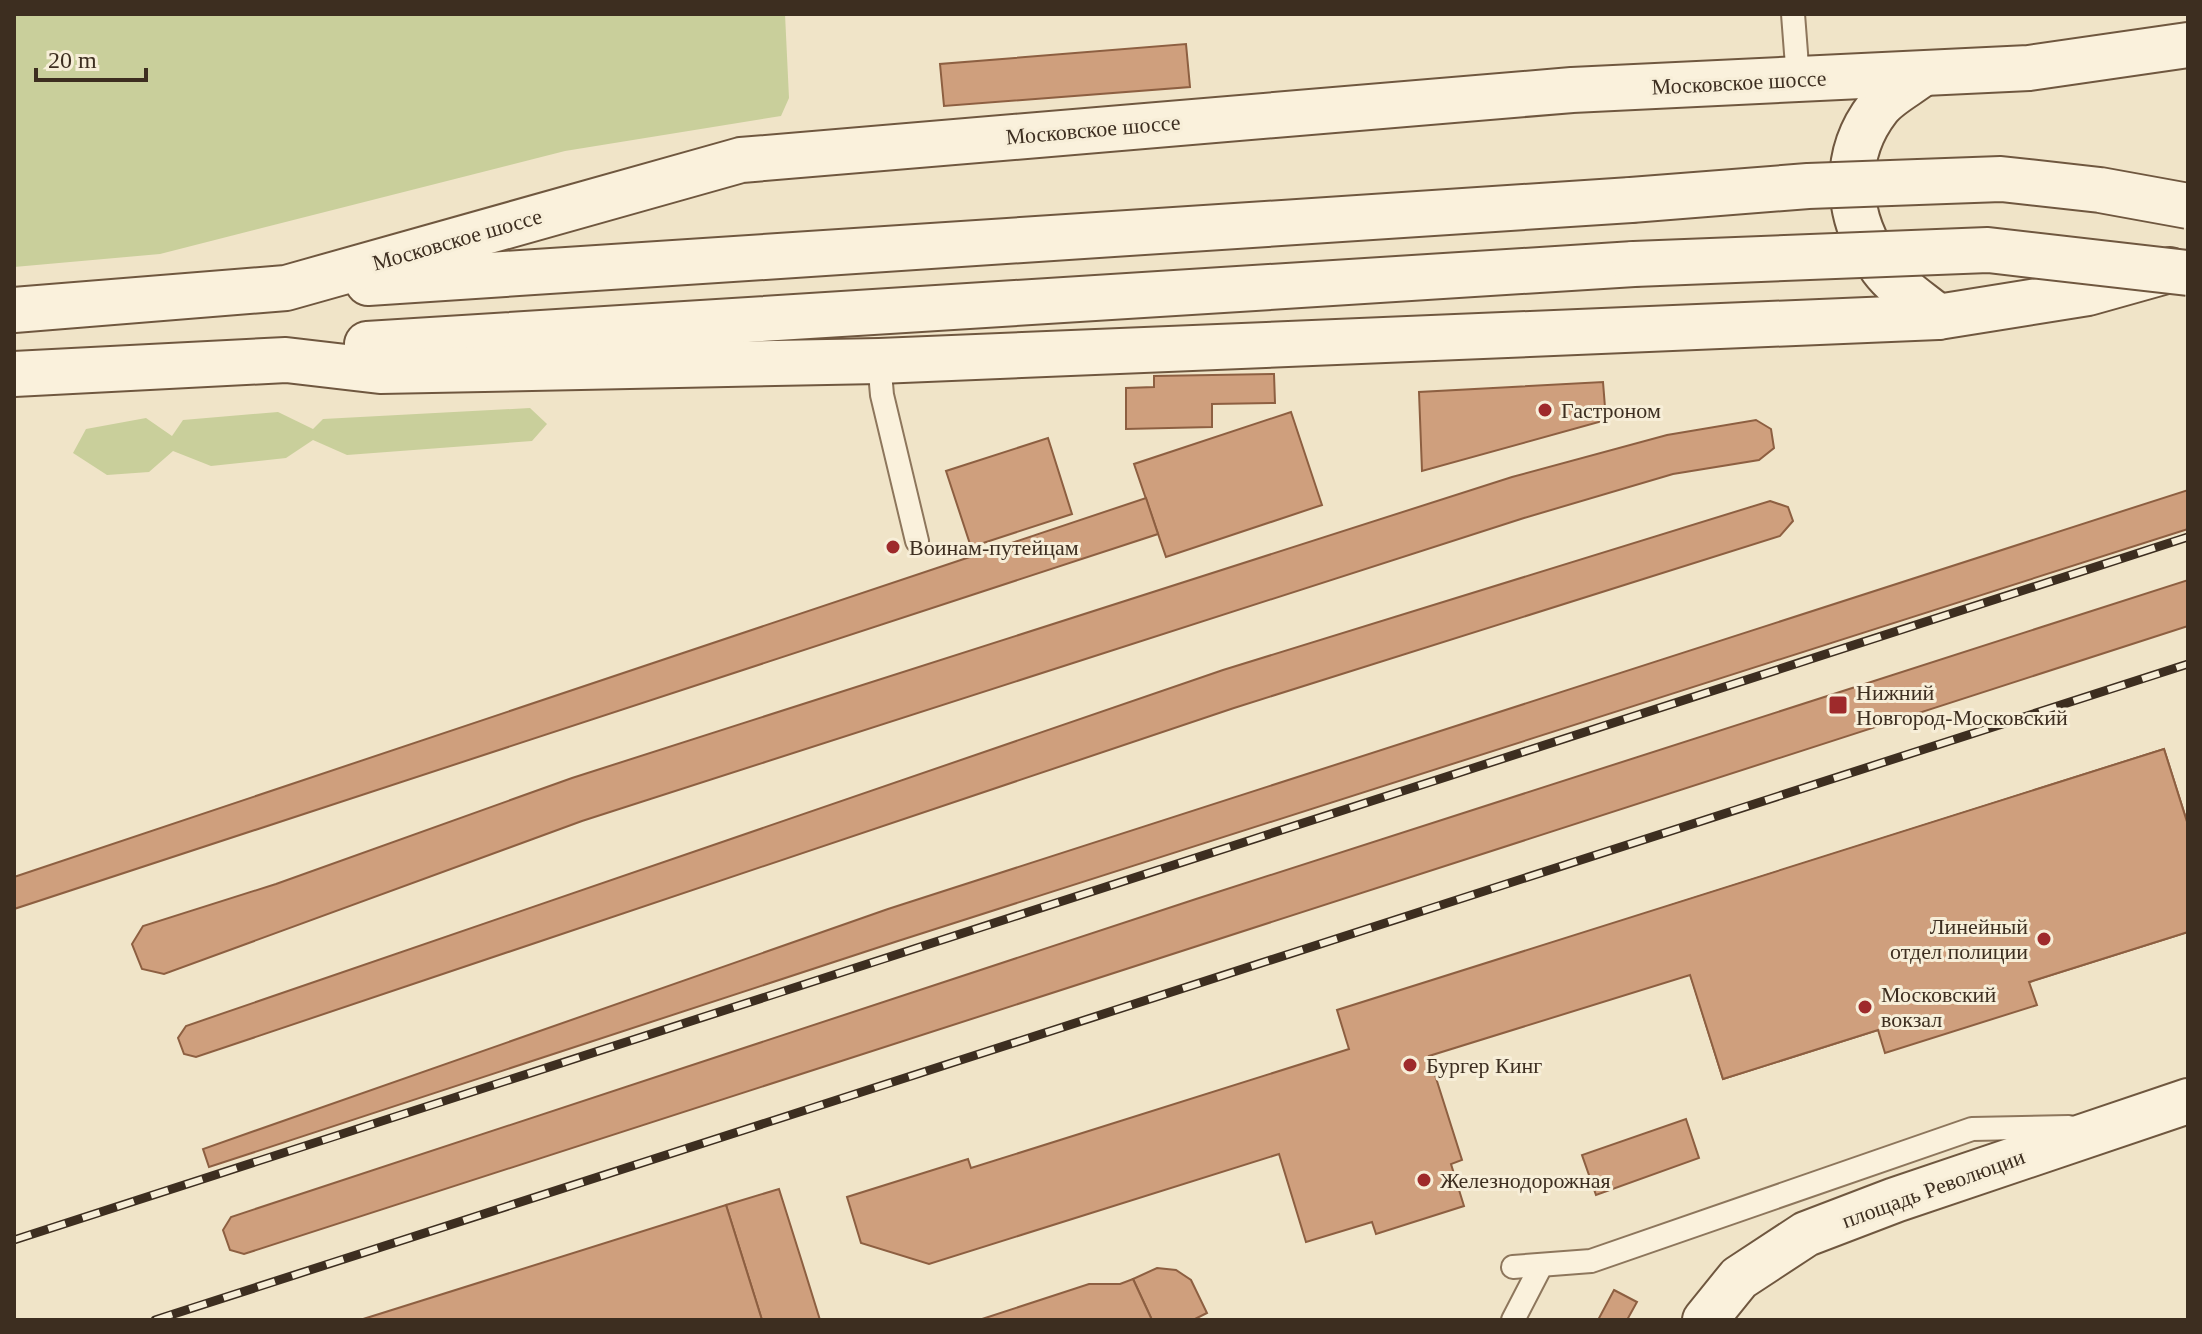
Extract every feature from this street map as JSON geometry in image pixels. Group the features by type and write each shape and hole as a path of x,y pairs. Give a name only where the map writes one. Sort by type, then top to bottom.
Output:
{"main road":[{"name":"Московское шоссе","path":"14,310 286,288 741,160 1572,90 2029,68 2186,47"},
{"path":"1922,74 1879,107 1854,150 1852,200 1861,237 1884,271 1938,317"},
{"path":"286,288 1808,186 2001,179 2100,190 2188,206"},
{"path":"14,374 286,360 373,343 1634,264 1988,250 2188,273"},
{"path":"286,360 380,371 879,361 1938,317 2088,293 2188,265"},
{"name":"площадь Революции","path":"1705,1320 1739,1278 1806,1234 2108,1126 2188,1101"}],"lane":[{"path":"1793,14 1798,79"},
{"path":"879,361 882,395 917,541"},
{"path":"1513,1267 1591,1261 1972,1129 2108,1126"},
{"path":"1513,1320 1541,1266"}],"green space":[{"path":"14,14 785,14 789,98 781,116 565,151 160,254 14,267"},
{"path":"530,408 547,424 532,441 347,455 313,440 286,458 211,466 173,451 149,472 107,475 73,453 86,429 146,418 172,436 183,420 278,412 313,429 323,419"}],"building":[{"path":"1186,44 1190,87 944,106 940,64"},
{"path":"1274,374 1275,403 1212,404 1212,427 1126,429 1126,388 1154,387 1154,376"},
{"path":"1603,382 1606,420 1422,471 1419,392"},
{"path":"1291,412 1322,505 1166,557 1134,464"},
{"path":"1756,420 1771,429 1774,448 1759,460 1673,474 1524,518 582,821 164,974 142,969 132,944 143,926 276,884 572,778 1512,477 1667,435"},
{"path":"1048,438 1072,514 971,547 946,471"},
{"path":"2188,490 2188,529 898,941 209,1167 203,1149 888,909"},
{"path":"1146,498 1158,534 14,909 14,877"},
{"path":"1770,501 1788,507 1793,521 1780,536 1234,708 196,1057 184,1054 178,1038 186,1026 1223,670"},
{"path":"2188,580 2188,626 244,1254 230,1250 223,1230 231,1217 1196,899"},
{"path":"2164,749 2188,825 2188,932 1723,1079 1669,906"},
{"name":"Московский вокзал","path":"2164,749 2188,825 2188,932 2029,982 2037,1005 1885,1053 1878,1030 1723,1079 1690,975 1429,1056 1462,1160 1451,1164 1464,1206 1376,1234 1372,1222 1306,1242 1279,1154 929,1264 861,1243 847,1197 968,1159 971,1168 1349,1049 1337,1010"},
{"path":"1686,1119 1699,1158 1596,1195 1582,1155"},
{"path":"779,1189 820,1320 762,1320 726,1205"},
{"path":"726,1205 762,1320 360,1320"},
{"path":"1157,1268 1176,1270 1191,1280 1207,1313 1193,1320 1152,1320 1133,1279"},
{"path":"1133,1279 1152,1320 979,1320 1089,1284 1120,1284"},
{"path":"1614,1290 1637,1302 1627,1320 1598,1320"}],"railway":[{"path":"14,1240 2188,537"},
{"path":"155,1320 2188,664"}],"place":[{"name":"Гастроном","path":"1545,410"},
{"name":"Воинам-путейцам","path":"893,547"},
{"name":"Нижний Новгород-Московский","path":"1838,705"},
{"name":"Линейный отдел полиции","path":"2044,939"},
{"name":"Московский вокзал","path":"1865,1007"},
{"name":"Бургер Кинг","path":"1410,1065"},
{"name":"Железнодорожная","path":"1424,1180"}]}
